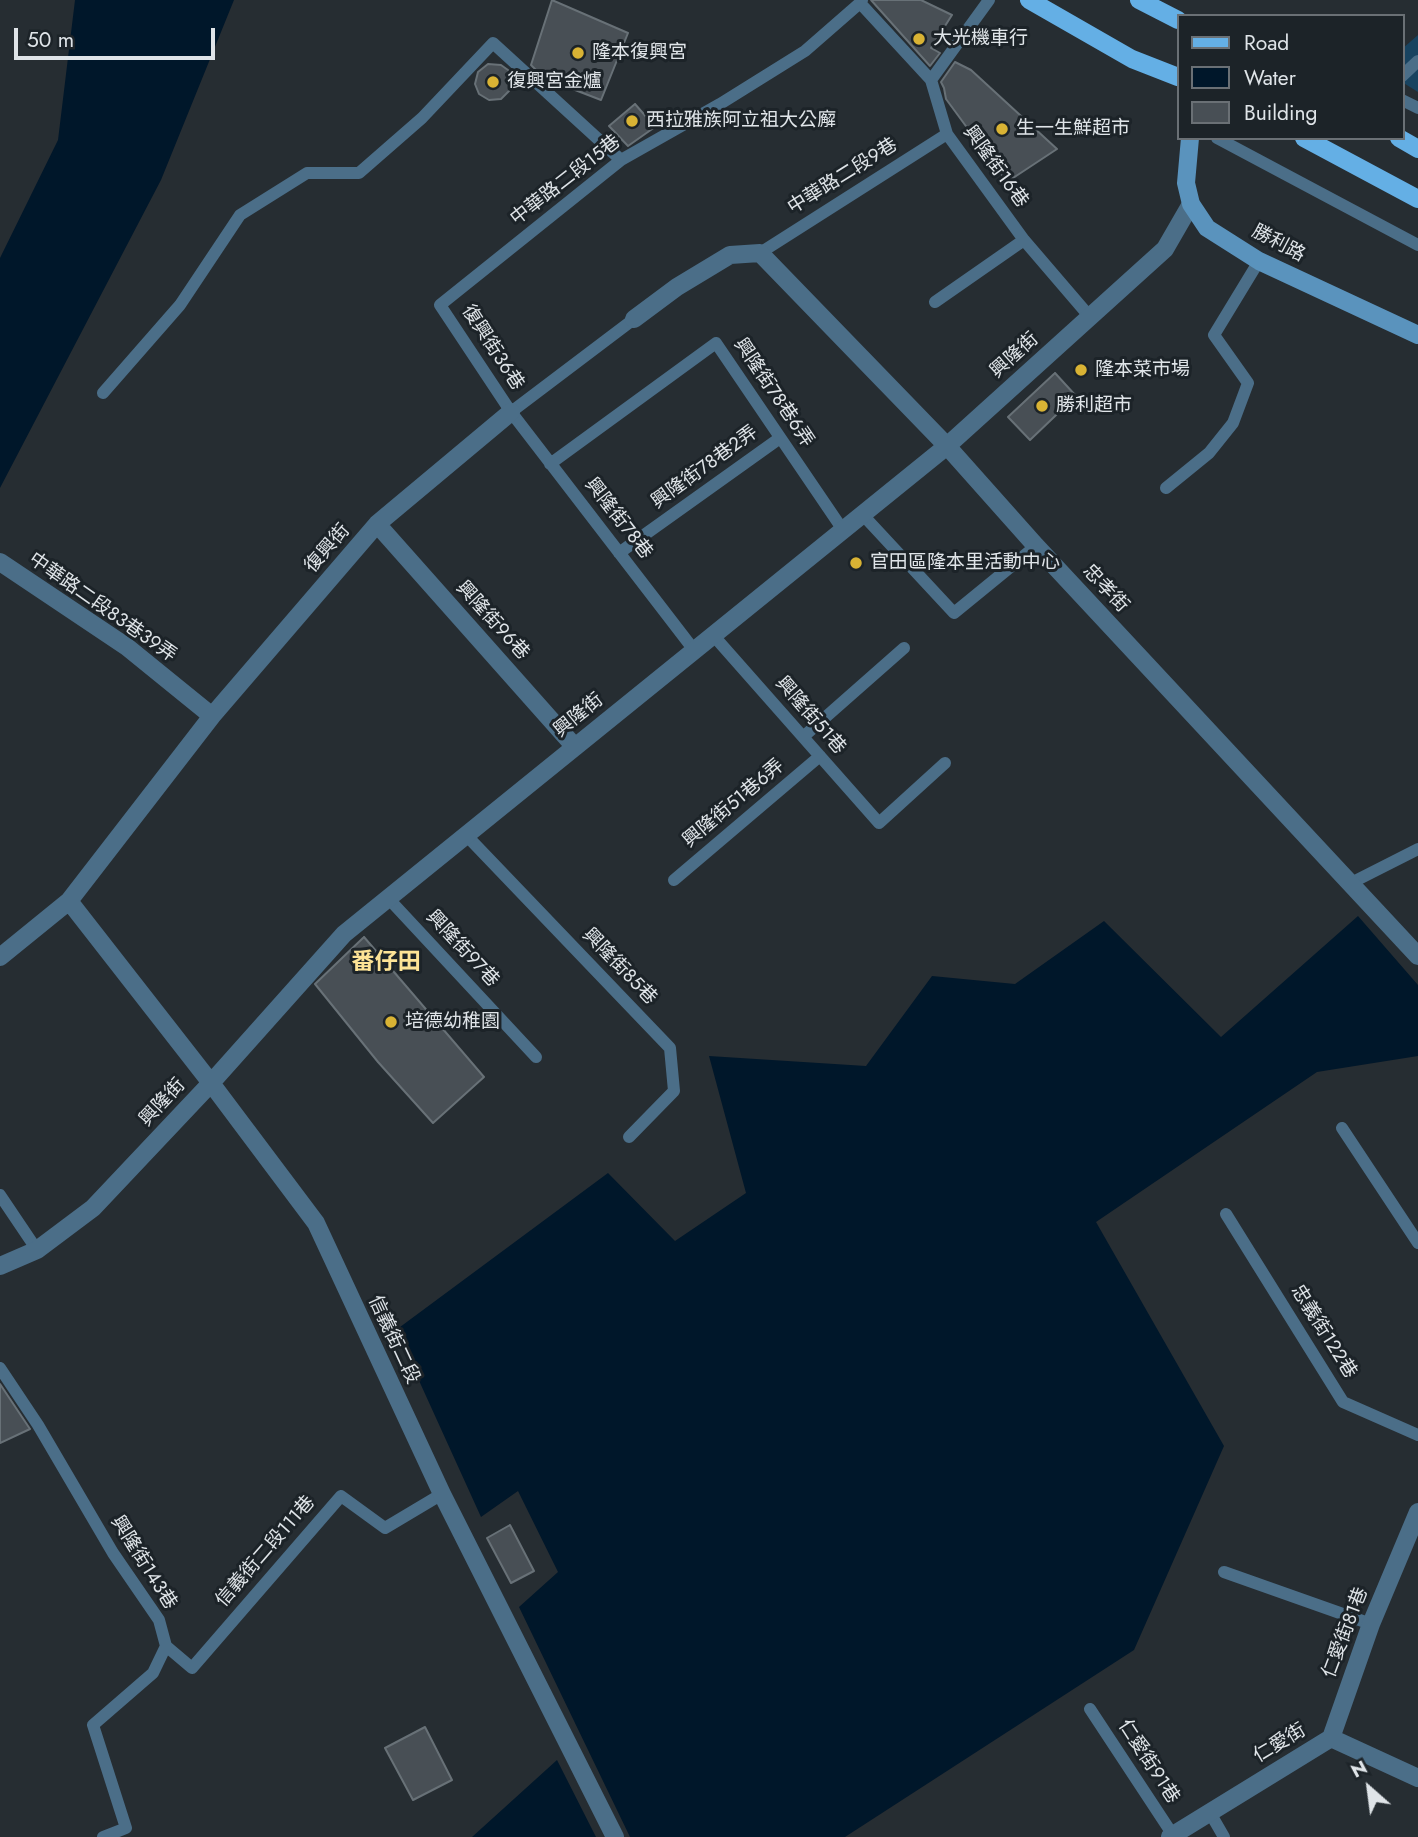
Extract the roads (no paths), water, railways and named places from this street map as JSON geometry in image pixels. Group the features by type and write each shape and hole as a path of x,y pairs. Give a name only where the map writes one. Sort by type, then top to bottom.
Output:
{"main road":[{"path":"1029,0 1132,59 1176,76"},
{"path":"1139,0 1176,19"},
{"path":"1190,140 1186,183 1191,204"},
{"path":"1308,140 1418,199"},
{"path":"1402,140 1418,149"},
{"name":"勝利路","path":"1191,204 1207,228 1259,261 1418,335"}],"street":[{"name":"興隆街","path":"0,1266 37,1250 93,1208 211,1083 344,934 947,446 1165,249 1191,204"},
{"name":"復興街","path":"634,319 677,287 730,256 760,253"},
{"name":"忠孝街","path":"760,253 947,446 1036,546 1418,956"},
{"name":"復興街","path":"0,957 69,901 212,716 377,524 511,412"},
{"name":"興隆街96巷","path":"377,524 575,747"},
{"name":"中華路二段83巷39弄","path":"0,562 127,647 212,716"},
{"name":"信義街二段","path":"69,901 316,1223 442,1494 615,1837"},
{"name":"仁愛街81巷","path":"1331,1738 1371,1624 1418,1512"},
{"name":"仁愛街","path":"1172,1836 1331,1738 1418,1778"}],"lane":[{"path":"931,80 989,0"},
{"name":"興隆街16巷","path":"861,2 931,80 947,134 1024,240 1090,317"},
{"name":"中華路二段15巷","path":"440,305 621,160 720,104 805,51 861,2"},
{"path":"103,393 180,305 240,215 307,173 359,173 422,118 493,43 621,160"},
{"path":"1404,74 1418,61"},
{"name":"中華路二段9巷","path":"760,253 947,134"},
{"path":"1221,140 1418,245"},
{"path":"935,302 1024,240"},
{"path":"1166,488 1209,453 1233,423 1248,383 1214,335 1259,261"},
{"name":"復興街36巷","path":"440,305 511,412"},
{"name":"復興街","path":"511,412 634,319"},
{"name":"興隆街78巷6弄","path":"551,464 716,343 843,530"},
{"name":"興隆街78巷","path":"511,412 694,650"},
{"name":"興隆街78巷2弄","path":"619,553 779,438"},
{"path":"862,514 954,613 1036,546"},
{"name":"興隆街51巷","path":"713,635 879,823 945,763"},
{"path":"803,737 904,648"},
{"name":"興隆街51巷6弄","path":"674,880 820,756"},
{"name":"興隆街85巷","path":"466,835 670,1048 674,1091 629,1137"},
{"path":"1351,883 1418,849"},
{"name":"興隆街97巷","path":"388,898 536,1057"},
{"path":"1342,1128 1418,1243"},
{"path":"0,1195 37,1250"},
{"name":"忠義街122巷","path":"1226,1214 1343,1402 1418,1435"},
{"name":"興隆街143巷","path":"0,1368 38,1425 113,1553 159,1620 166,1646"},
{"name":"信義街二段111巷","path":"166,1646 192,1668 341,1496 385,1528 442,1494"},
{"path":"1224,1572 1371,1624"},
{"path":"103,1837 126,1828 93,1725 153,1673 166,1646"},
{"name":"仁愛街91巷","path":"1090,1709 1172,1836"},
{"path":"1209,1811 1224,1837"}],"water":[{"path":"75,0 234,0 161,180 0,488 0,258 58,140"},
{"path":"1358,916 1418,985 1418,1056 1317,1072 1096,1222 1224,1446 1134,1650 845,1837 630,1837 519,1607 558,1572 518,1491 481,1517 396,1330 608,1173 675,1241 746,1193 709,1056 866,1066 932,976 1015,984 1104,921 1221,1037"},
{"path":"557,1760 596,1837 472,1837"}],"place":[{"name":"大光機車行","path":"919,39"},
{"name":"隆本復興宮","path":"578,53"},
{"name":"復興宮金爐","path":"493,82"},
{"name":"西拉雅族阿立祖大公廨","path":"632,121"},
{"name":"生一生鮮超市","path":"1002,129"},
{"name":"隆本菜市場","path":"1081,370"},
{"name":"勝利超市","path":"1042,406"},
{"name":"官田區隆本里活動中心","path":"856,563"},
{"name":"培德幼稚園","path":"391,1022"}],"district":[{"name":"番仔田","path":"386,963"}]}
